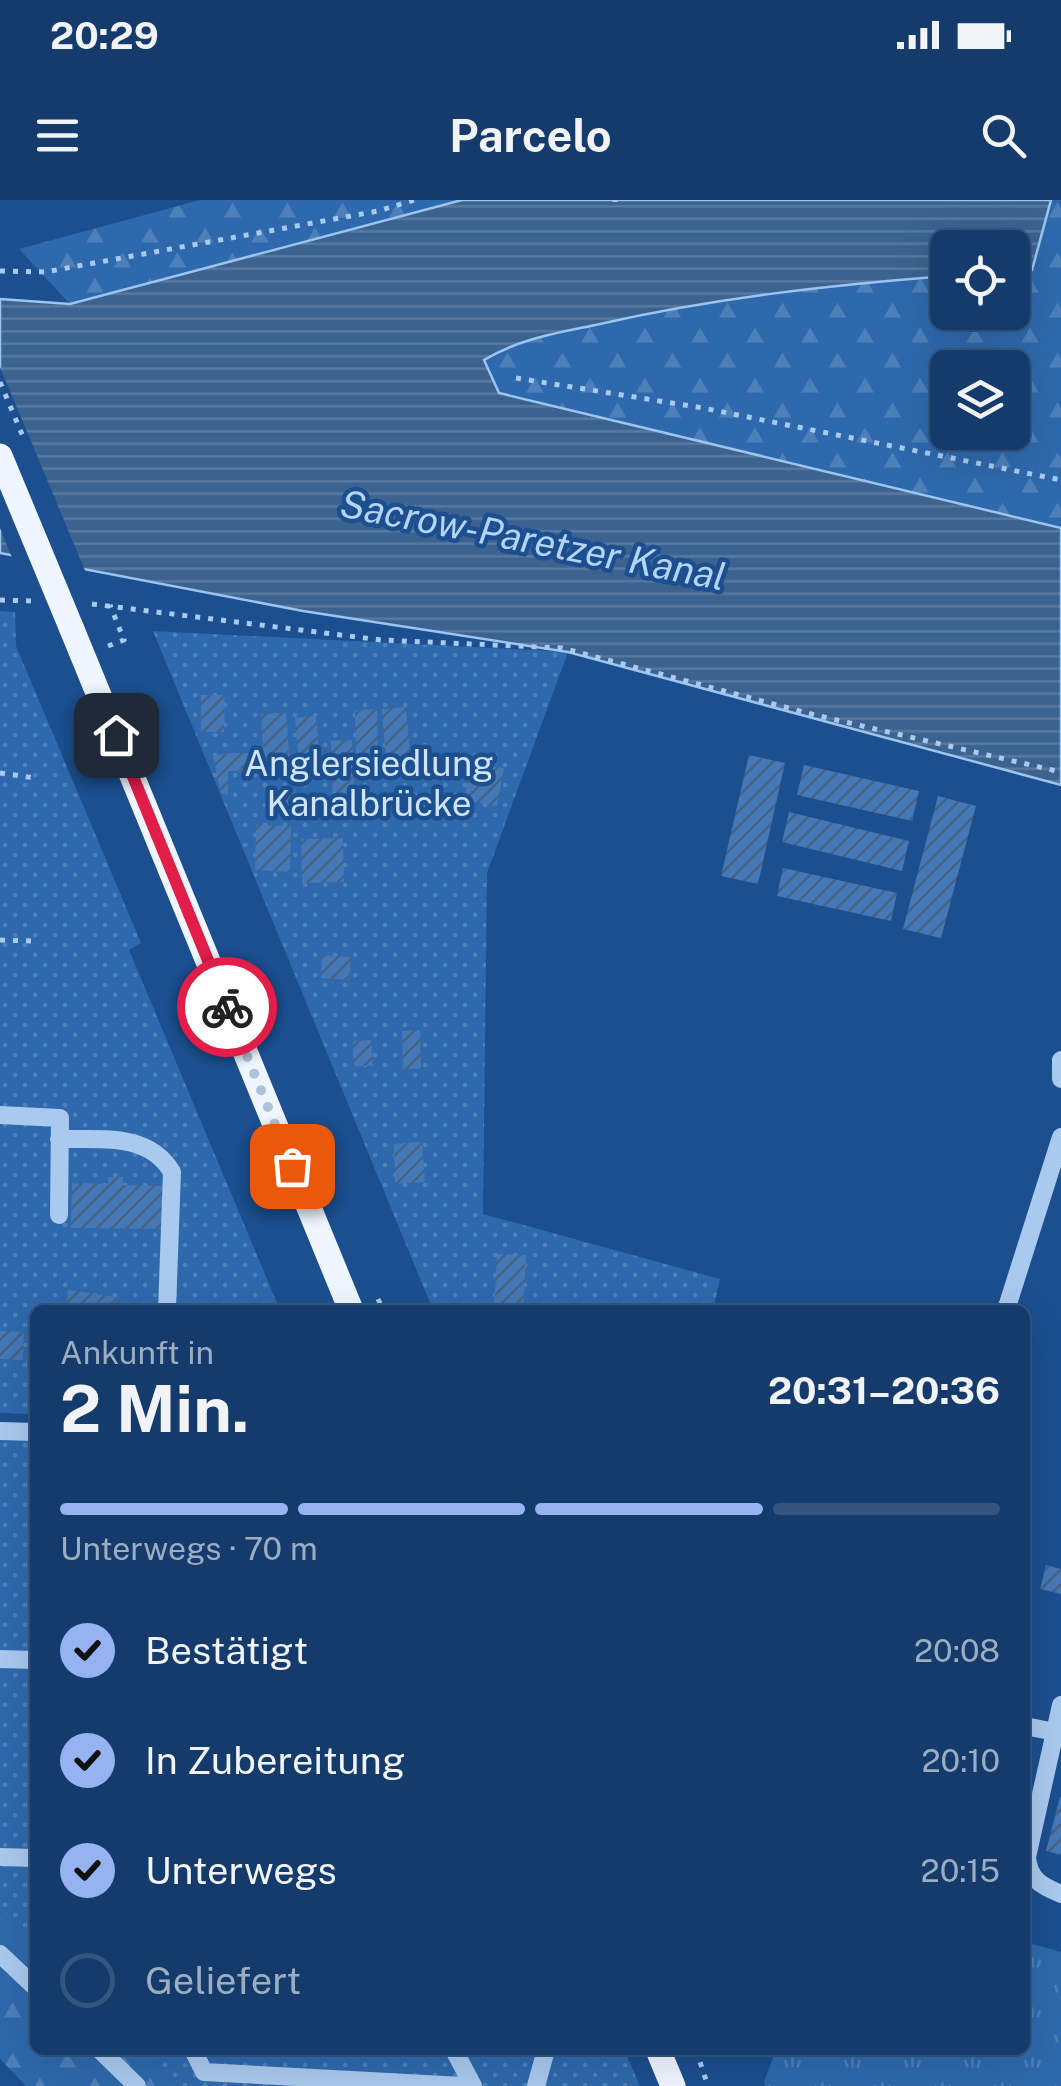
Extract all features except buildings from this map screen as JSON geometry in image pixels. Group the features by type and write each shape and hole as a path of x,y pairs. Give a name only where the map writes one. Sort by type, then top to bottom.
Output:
{"main road":[{"path":"0,456 349,1305"},
{"path":"660,2055 673,2086"}],"street":[{"path":"1061,1060 1061,1079"},
{"path":"0,1115 60,1118 58,1214"},
{"path":"1008,1305 1061,1137"},
{"path":"60,1140 129,1141 161,1153 172,1172 167,1305"},
{"path":"0,1430 30,1432"},
{"path":"0,1659 30,1660"},
{"path":"1030,1837 1061,1704"},
{"path":"1030,1727 1055,1732"},
{"path":"0,1857 30,1858"},
{"path":"1030,1877 1040,1886 1061,1894"},
{"path":"0,1954 30,1983"},
{"path":"105,2055 137,2086"},
{"path":"196,2055 204,2072 346,2084 462,2086"},
{"path":"457,2055 473,2086"},
{"path":"536,2086 545,2055"}],"path":[{"path":"0,271 45,272 378,211 414,200"},
{"path":"516,378 703,408 1061,480"},
{"path":"108,646 124,640 110,605"},
{"path":"126,608 381,640 562,648 815,715 1061,772"},
{"path":"0,774 35,778"},
{"path":"0,940 32,942"},
{"path":"698,2055 708,2086"}],"green space":[{"path":"200,200 462,200 70,304 19,249"},
{"path":"1051,200 1061,200 1061,528 499,393 484,360 540,338 686,307 930,278 930,330 1030,330 1030,269"},
{"path":"0,611 15,612 16,646 141,943 129,950 278,1305 30,1305 30,1414 0,1413"},
{"name":"Anglersiedlung Kanalbrücke","path":"153,631 568,652 487,873 483,1214 720,1279 714,1305 431,1305"},
{"path":"0,1438 30,1439 30,1940 0,1912"},
{"path":"0,1912 30,1940 30,2055 148,2055 180,2086 26,2086 0,2059"},
{"path":"1030,1943 1061,1952 1061,2086 765,2086 774,2055 1030,2055"},
{"path":"148,2055 626,2055 640,2086 180,2086"}],"water":[{"name":"Sacrow-Paretzer Kanal","path":"462,200 1051,200 1032,270 1030,230 930,230 930,278 816,288 686,307 540,337 484,360 499,393 1061,528 1061,785 568,652 303,611 0,553 0,299 70,304"}],"pier":[{"path":"0,367 86,573 13,560 0,528"}],"way so far":[{"path":"227,1007 292,1166"}],"route":[{"path":"116,735 227,1007"}]}
